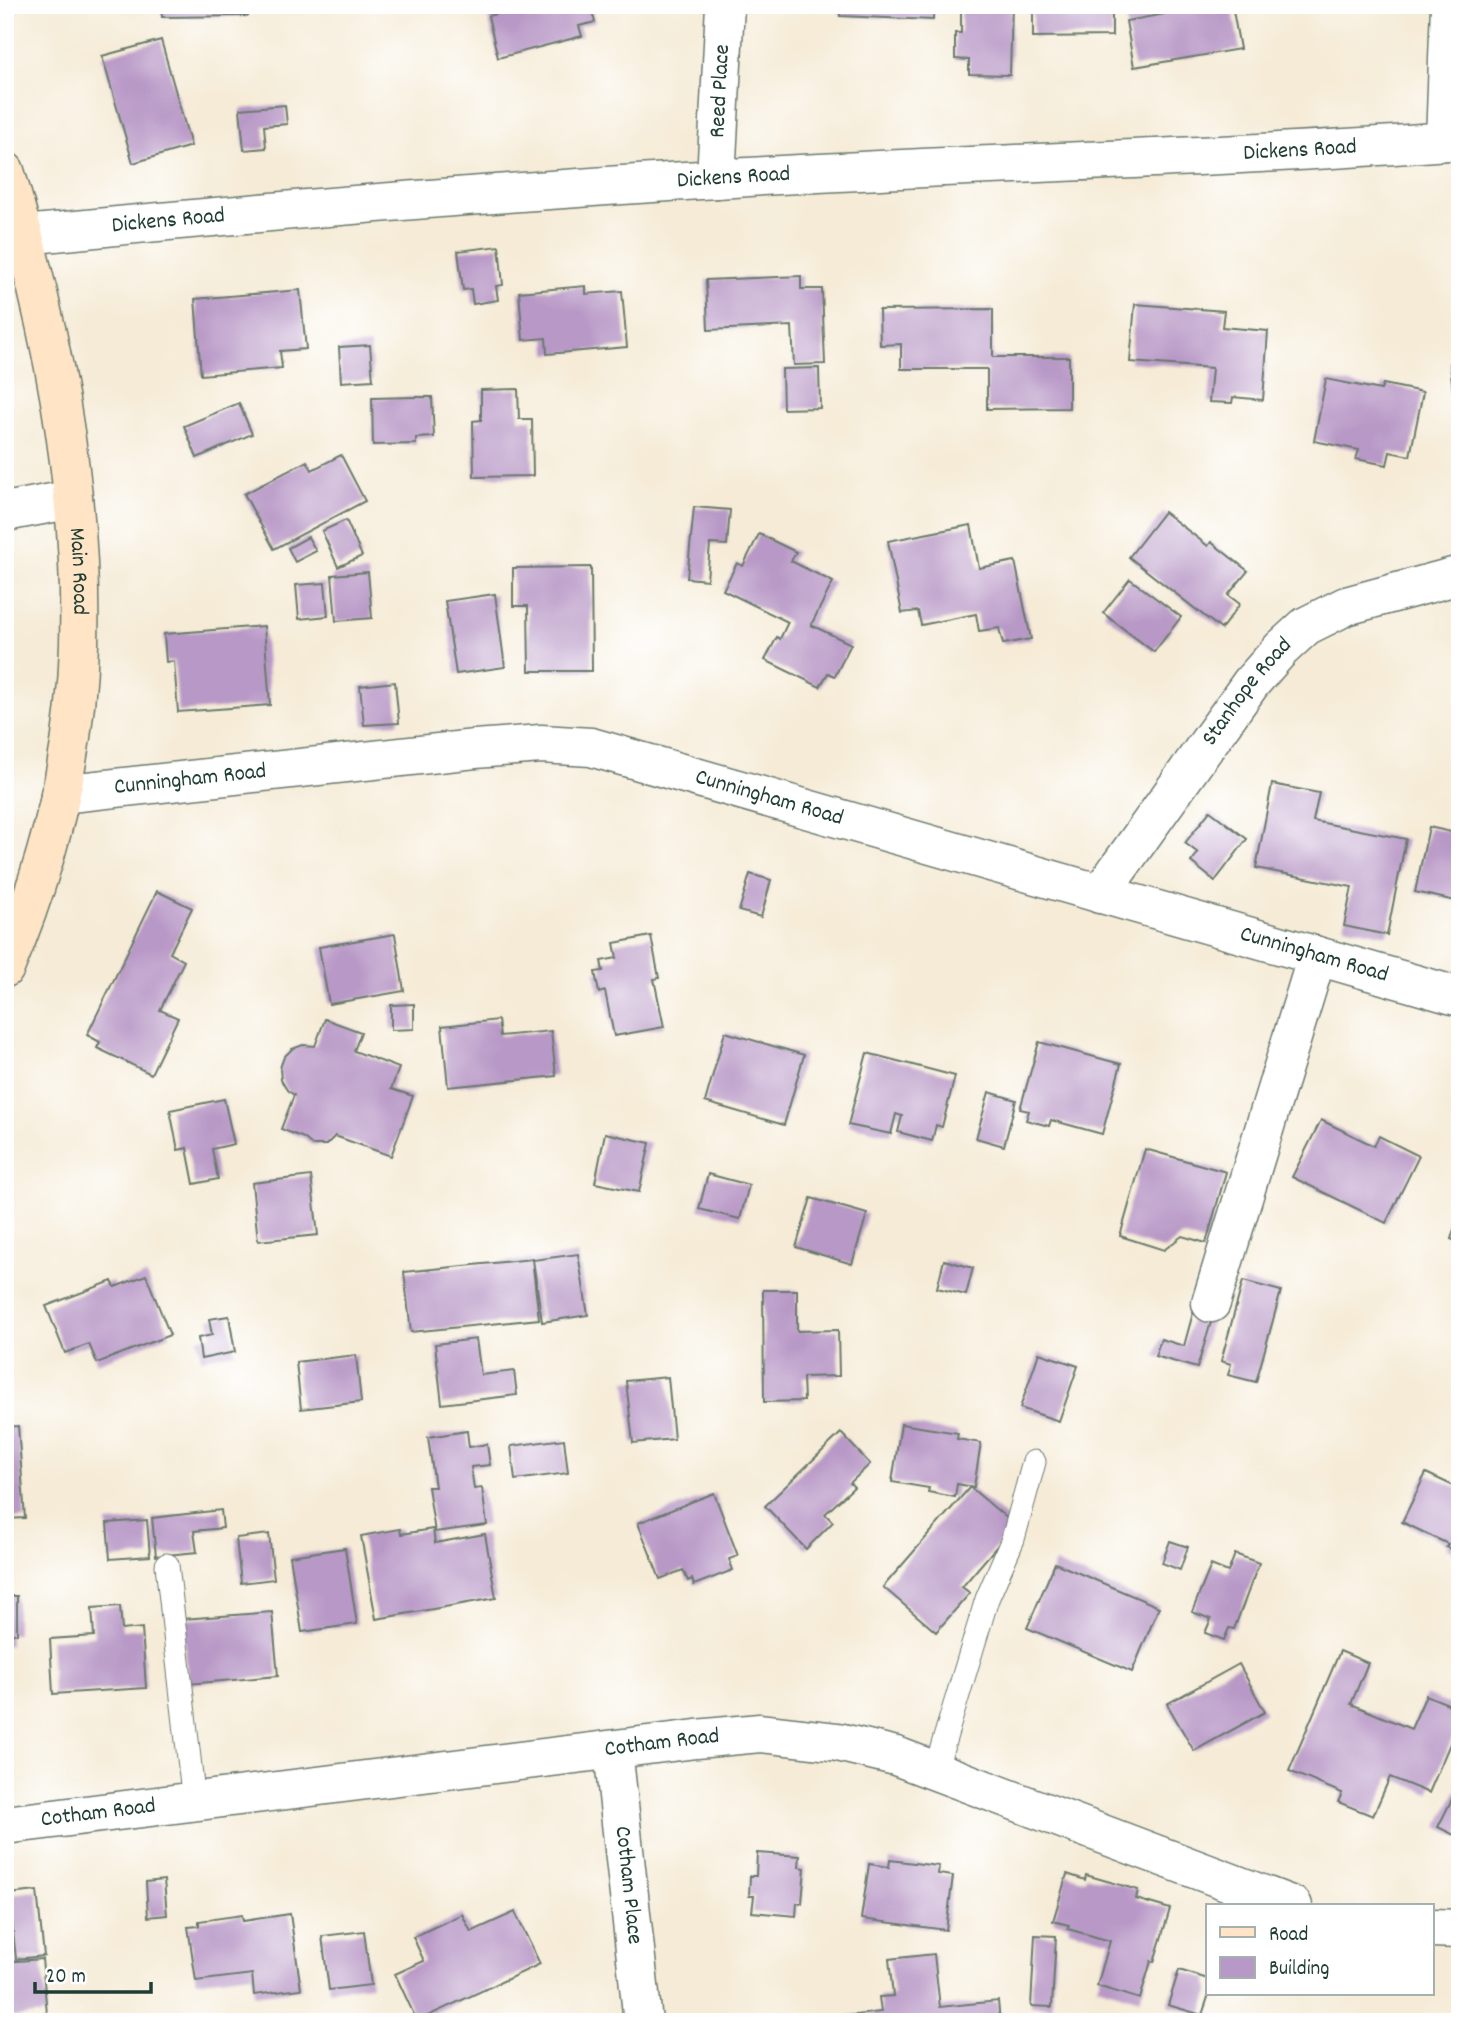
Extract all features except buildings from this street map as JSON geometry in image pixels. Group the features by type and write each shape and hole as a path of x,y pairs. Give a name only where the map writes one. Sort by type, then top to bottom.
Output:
{"main road":[{"name":"Main Road","path":"5,968 25,921 40,874 60,794 73,712 79,648 79,584 73,499 61,404 24,235 6,177"}],"street":[{"name":"Reed Place","path":"716,179 725,5"},
{"path":"1450,5 1452,141"},
{"name":"Dickens Road","path":"24,235 164,220 716,179 1344,149 1452,141"},
{"path":"5,512 73,499"},
{"name":"Stanhope Road","path":"1100,894 1251,683 1281,649 1307,626 1346,606 1460,575"},
{"name":"Cunningham Road","path":"60,794 475,749 541,744 591,747 1460,997"},
{"path":"1211,1303 1317,956"},
{"name":"Cotham Road","path":"5,1825 696,1738 760,1733 838,1742 896,1756 1288,1904"},
{"name":"Cotham Place","path":"613,1750 643,2022"},
{"path":"1434,1928 1460,1929"}],"lane":[{"path":"935,1771 987,1600 1013,1539 1034,1462"},
{"path":"167,1565 194,1802"}]}
